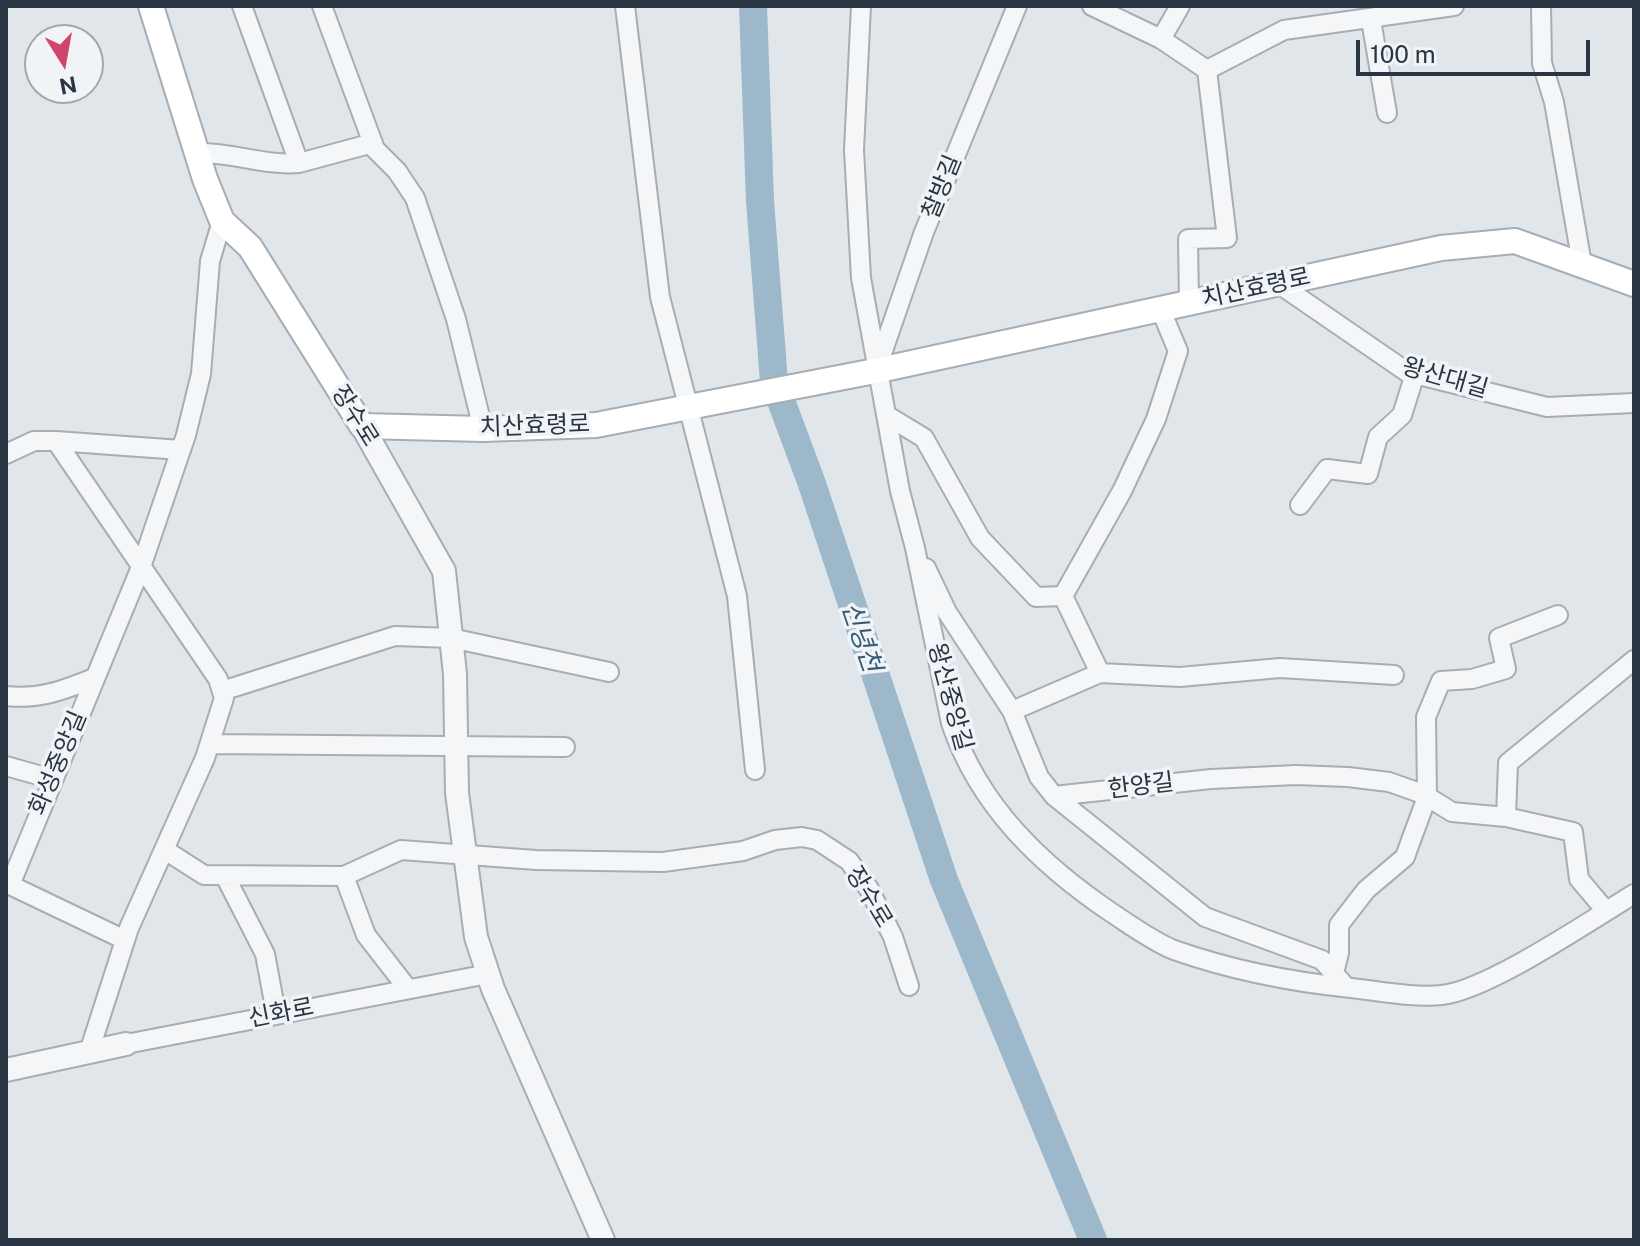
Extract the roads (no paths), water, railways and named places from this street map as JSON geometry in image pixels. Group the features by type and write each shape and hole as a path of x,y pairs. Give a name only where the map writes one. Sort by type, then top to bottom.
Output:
{"main road":[{"name":"장수로","path":"151,6 197,153 222,221 250,247 362,426"},
{"name":"치산효령로","path":"362,426 483,429 596,425 698,408 875,371 1441,248 1515,241 1634,284"}],"street":[{"path":"242,6 299,163"},
{"path":"322,6 373,143 415,198 456,319 483,429"},
{"path":"625,6 660,297 698,408 737,596 755,770"},
{"name":"왕산중앙길","path":"861,6 854,150 861,278 875,371 954,732 970,769 1011,829 1066,880 1141,933 1172,949 1230,967 1442,995 1462,990 1507,969 1634,894"},
{"name":"찰방길","path":"875,371 924,232 1017,6"},
{"path":"1092,6 1161,39 1207,70 1227,238 1188,239 1189,302"},
{"path":"1161,39 1180,6"},
{"path":"1207,70 1284,30 1454,6"},
{"path":"1541,6 1542,63 1554,102 1582,264"},
{"path":"1371,20 1387,113"},
{"path":"197,153 217,152 282,165 373,143"},
{"name":"화성중앙길","path":"125,940 8,884 141,567 181,450 201,374 210,261 222,221"},
{"name":"왕산대길","path":"1279,284 1369,349 1415,374 1547,407 1634,403"},
{"path":"1063,596 1122,491 1156,419 1178,351 1160,308"},
{"path":"1300,505 1327,469 1368,474 1378,437 1402,415 1415,374"},
{"path":"886,415 924,438 980,538 1036,597 1063,596"},
{"name":"장수로","path":"362,426 444,571 465,855 476,937 488,974 603,1240"},
{"path":"6,454 34,441 181,450"},
{"path":"56,441 187,631 218,679 224,698 210,744 125,940 89,1052"},
{"path":"915,548 947,612 1012,711 1039,777 1054,796"},
{"path":"1063,596 1100,673"},
{"path":"1340,980 1339,925 1366,890 1405,857 1427,797 1426,717 1441,681 1472,679 1506,669 1499,638 1558,615"},
{"path":"222,691 395,636 451,638 609,672"},
{"path":"1506,817 1508,763 1634,660"},
{"path":"1012,711 1100,673 1180,677 1280,668 1394,675"},
{"path":"6,696 28,698 49,695 94,678"},
{"path":"210,744 565,747"},
{"path":"6,766 52,779"},
{"name":"한양길","path":"1054,796 1168,782 1296,775 1389,782 1427,797 1452,812 1506,817 1573,832 1579,879 1606,911"},
{"name":"왕산중앙길","path":"1054,796 1205,917 1322,960 1340,980"},
{"name":"장수로","path":"165,850 204,875 263,873 344,876 401,850 663,862 743,851 775,840 802,837 817,840 849,861 869,889 893,937 909,986"},
{"path":"225,876 265,954 276,1013"},
{"path":"344,876 366,935 408,989"},
{"name":"신화로","path":"126,1044 488,974"},
{"path":"6,1070 126,1044"}],"waterway":[{"name":"신녕천","path":"753,6 760,201 774,382 812,484 944,880 1093,1240"}]}
